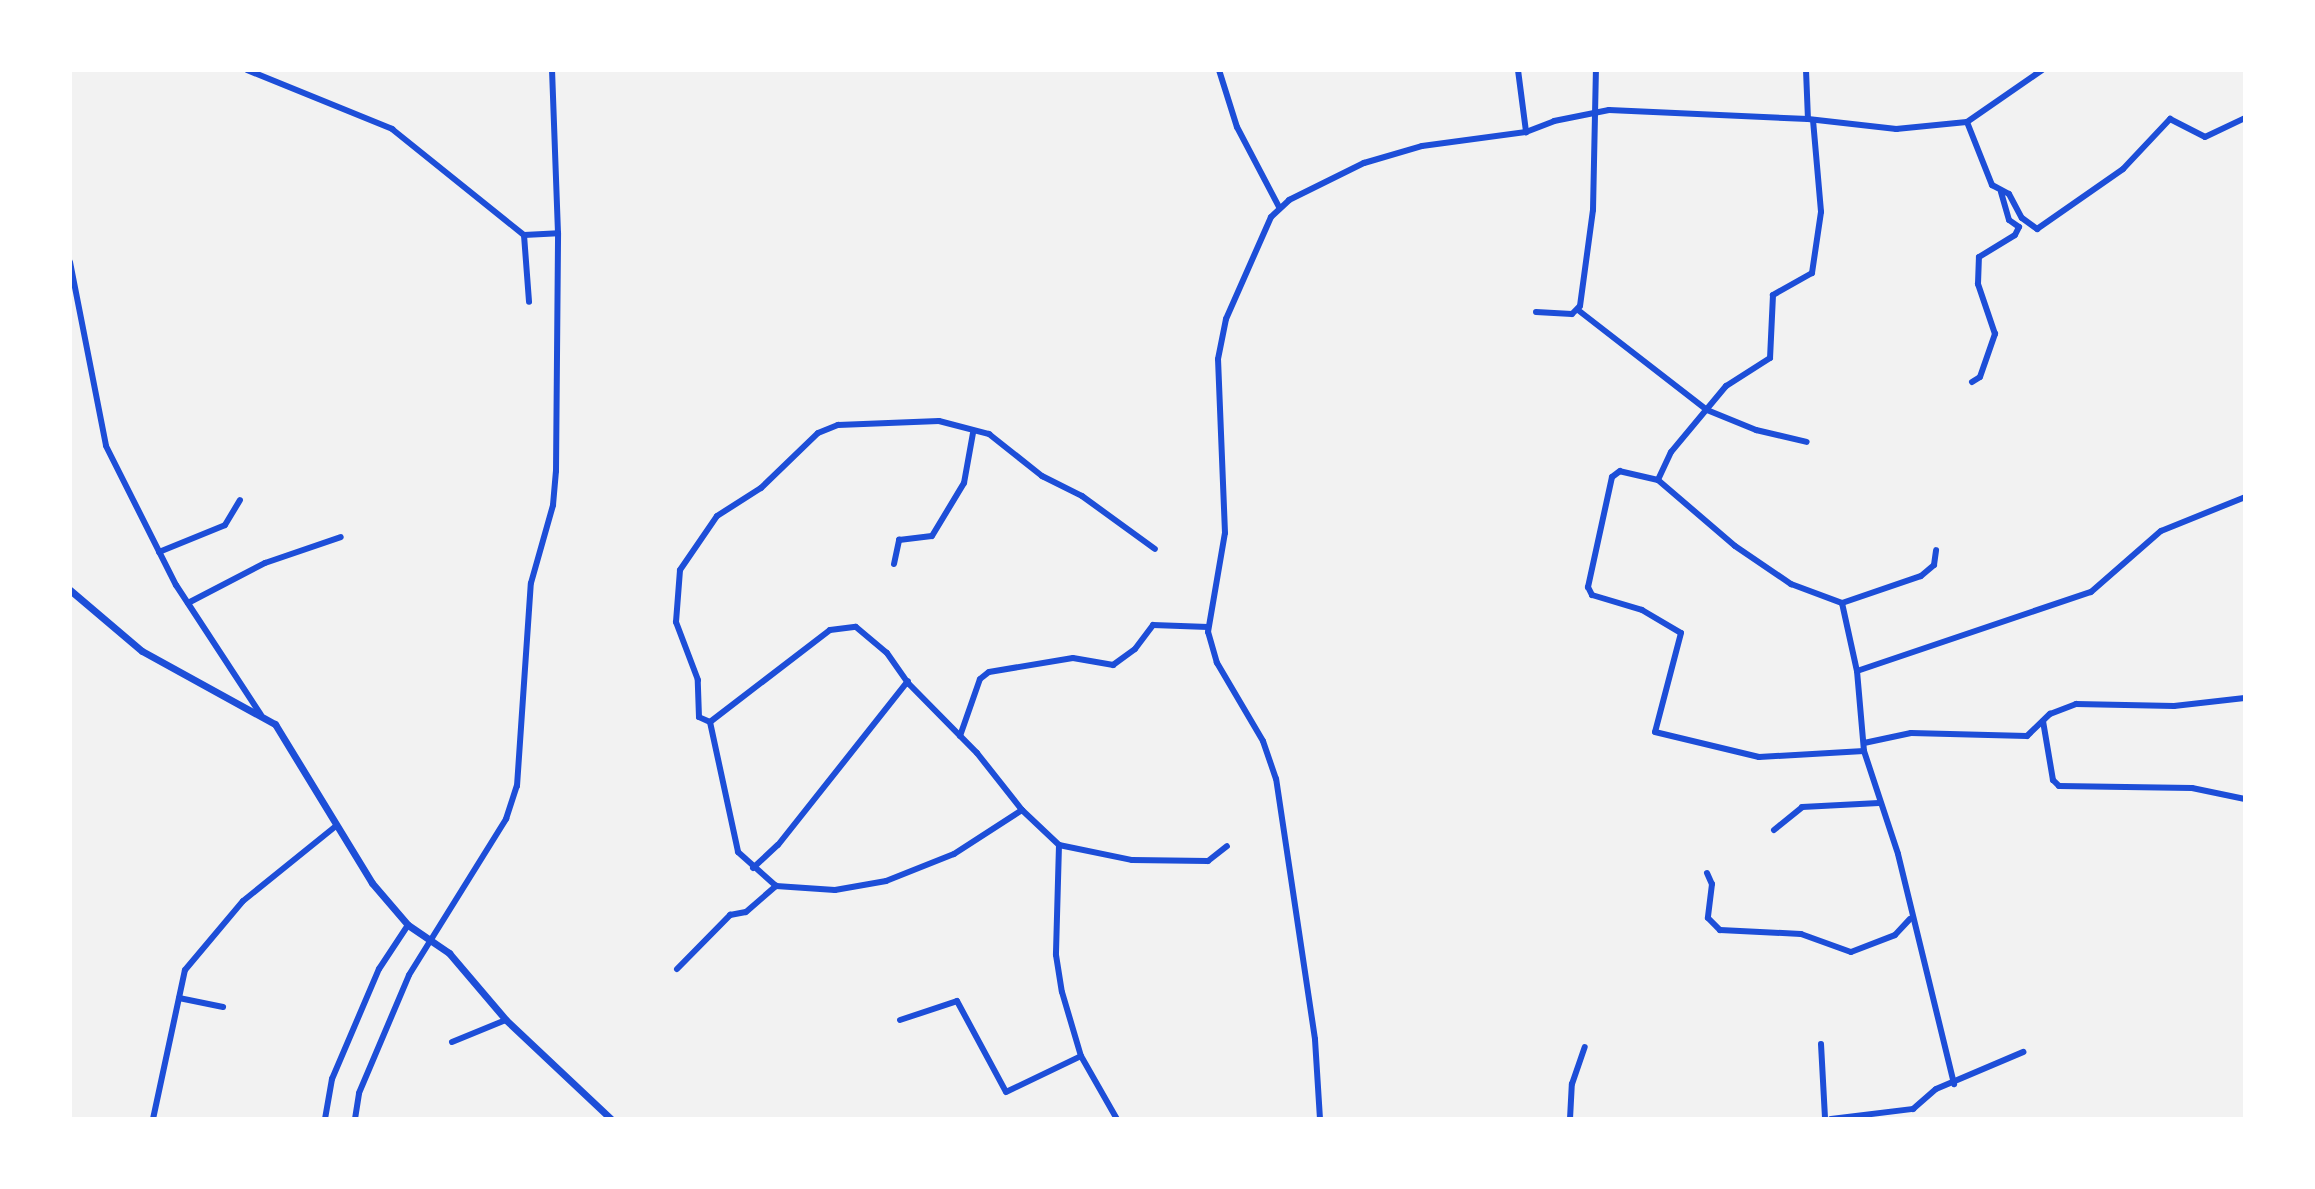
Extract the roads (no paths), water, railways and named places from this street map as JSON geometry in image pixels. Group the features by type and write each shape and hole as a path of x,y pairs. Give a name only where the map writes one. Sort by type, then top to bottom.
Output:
{"street":[{"path":"247,70 392,129 524,235 558,233"},
{"path":"355,1119 359,1093 388,1019 428,937 506,819 517,786 531,583 554,493 558,233 552,70"},
{"path":"1219,70 1237,127 1279,207"},
{"path":"1518,70 1526,132"},
{"path":"1578,310 1593,210 1592,114 1596,70"},
{"path":"1658,480 1671,452 1729,383 1770,358 1773,295 1812,273 1821,212 1806,70"},
{"path":"1320,1119 1315,1039 1276,779 1263,741 1217,663 1208,627 1225,533 1220,342 1260,238 1279,207 1364,163 1422,146 1526,132 1592,114 1810,120 1896,129 1967,122 2042,70"},
{"path":"1967,122 1992,185 2037,229 2123,169 2170,119 2205,137 2245,118"},
{"path":"1972,382 1980,377 1995,334 1978,284 1979,257 2015,235 2019,227 2009,220 2001,192"},
{"path":"524,235 529,302"},
{"path":"70,262 106,446 188,603 261,715"},
{"path":"1536,312 1578,310 1707,410 1756,430 1807,442"},
{"path":"710,722 699,717 698,680 676,622 676,587 680,570 712,521 761,488 818,433 838,425 939,421 973,433 989,434 1042,476 1082,496 1155,549"},
{"path":"894,564 899,540 932,536 964,483 973,433"},
{"path":"1936,550 1934,565 1921,576 1842,603 1791,584 1735,546 1658,480 1620,471 1612,477 1588,587 1592,595 1642,610 1681,633 1655,732 1759,757 1864,747 1900,733 2027,736 2038,731 2043,721 2076,704 2174,706 2245,698"},
{"path":"1857,671 2091,592 2161,531 2245,497"},
{"path":"159,552 225,525 240,500"},
{"path":"188,603 265,563 341,537"},
{"path":"71,593 142,651 261,715 288,738 336,826 372,883 506,1020 611,1119"},
{"path":"1842,603 1857,671 1864,747 1879,803 1898,854 1910,919 1954,1084"},
{"path":"960,736 980,679 989,672 1073,658 1113,665 1135,649 1153,625 1208,627"},
{"path":"710,722 838,627 856,627 869,635 1022,810 1059,845 1162,863 1208,861 1227,846"},
{"path":"753,868 778,845 908,681"},
{"path":"2043,721 2053,780 2059,786 2192,788 2245,799"},
{"path":"710,722 738,852 776,886 835,890 909,874 954,854 1022,810"},
{"path":"1774,830 1802,807 1879,803"},
{"path":"153,1119 185,970 243,901 336,826"},
{"path":"1059,845 1056,955 1081,1056 1117,1119"},
{"path":"1707,873 1712,884 1708,918 1720,930 1801,934 1851,952 1895,935 1910,919"},
{"path":"677,969 730,915 746,912 776,886"},
{"path":"325,1119 332,1079 379,969 411,926"},
{"path":"179,998 223,1007"},
{"path":"900,1020 957,1001 1006,1092 1081,1056"},
{"path":"452,1042 506,1020"},
{"path":"1821,1044 1828,1119 1913,1109 1936,1089 1954,1084 2023,1052"},
{"path":"1570,1119 1572,1084 1585,1047"}]}
